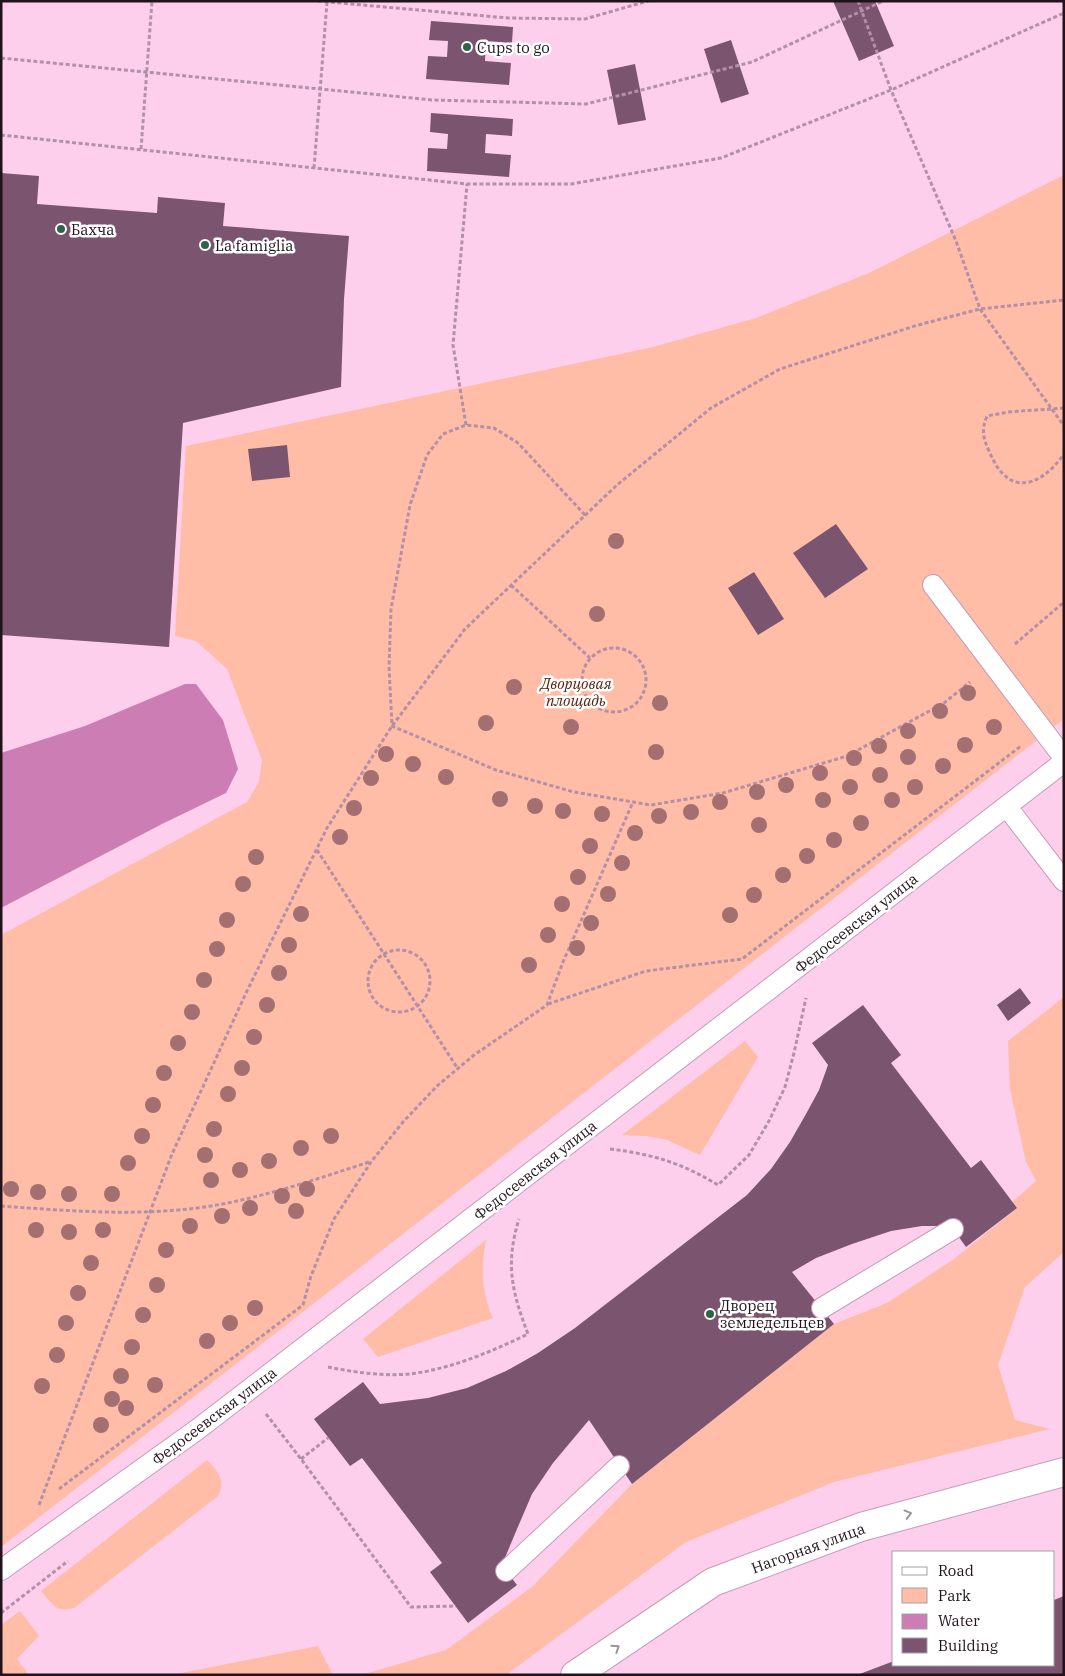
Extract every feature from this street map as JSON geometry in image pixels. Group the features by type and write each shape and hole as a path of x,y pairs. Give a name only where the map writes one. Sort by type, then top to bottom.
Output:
{"street":[{"name":"Нагорная улица","path":"575,1675 713,1582 861,1527 1064,1472"}],"lane":[{"path":"933,585 1064,758"},
{"name":"Федосеевская улица","path":"1,1570 198,1429 1064,762"},
{"path":"1007,807 1062,877"},
{"path":"822,1308 953,1229"},
{"path":"506,1571 619,1466"}],"path":[{"path":"141,149 152,1"},
{"path":"318,1 508,18 585,19 648,1"},
{"path":"858,1 891,90 956,240 980,309 1064,426"},
{"path":"1,58 433,100 586,104 752,62 883,1"},
{"path":"314,168 327,2"},
{"path":"1,136 467,184 571,184 721,158 891,90 1064,13"},
{"path":"466,425 453,345 467,184"},
{"path":"39,1505 172,1154 230,1028 327,828 392,726 465,629 617,485 711,408 780,369 918,325 980,309 1064,300"},
{"path":"1064,408 1008,412 987,416 982,427 985,442 993,461 1008,479 1022,483 1038,480 1054,468 1064,454"},
{"path":"392,726 388,667 391,609 410,505 427,455 443,434 466,425 494,428 518,443 585,515"},
{"path":"511,585 590,658"},
{"path":"392,726 496,770 574,792 651,806 723,793 847,756 944,704 1064,602"},
{"path":"613,647 626,649 636,656 644,666 646,678 644,691 638,702 628,709 615,712 603,710 592,704 585,693 582,680 584,668 590,658 601,650 613,647"},
{"path":"54,1493 302,1305 311,1276 334,1219 370,1162 403,1122 437,1086 474,1055 547,1005 646,972 742,959 1042,729"},
{"path":"547,1005 563,962 633,802"},
{"path":"317,850 458,1069"},
{"path":"393,950 404,950 413,953 427,967 430,976 430,986 426,996 411,1010 401,1012 390,1011 373,999 368,990 370,968 376,959 384,953 393,950"},
{"path":"608,1149 631,1151 660,1158 693,1170 718,1184 748,1155 769,1121 785,1087 806,994"},
{"path":"1,1206 66,1211 151,1211 211,1206 296,1186 370,1162"},
{"path":"320,1365 351,1372 396,1375 423,1372 488,1353 528,1334 515,1299 511,1267 514,1236 520,1215"},
{"path":"262,1410 301,1458 411,1607 456,1606"},
{"path":"301,1458 328,1438"},
{"path":"31,1511 46,1499"}],"green space":[{"name":"Дворцовая площадь","path":"1064,175 1064,719 1,1547 1,935 247,802 259,782 262,760 227,669 196,641 175,636 186,446 653,347 756,318 869,273"},
{"path":"1064,997 1064,1252 1025,1287 998,1365 1015,1420 1050,1429 834,1482 686,1542 506,1675 361,1675 446,1650 533,1586 632,1484 834,1324 887,1303 954,1259 1017,1208 1012,1202 1036,1181 1026,1162 1010,1089 1008,1041"},
{"path":"745,1041 758,1057 700,1155 667,1140 646,1136 622,1135"},
{"path":"486,1240 483,1280 486,1299 493,1318 378,1357 363,1339"},
{"path":"207,1460 220,1476 221,1486 218,1496 74,1608 63,1610 55,1606 41,1591"},
{"path":"20,1611 39,1636 17,1659 29,1675 1,1675 1,1625"},
{"path":"318,1646 333,1675 171,1675"}],"water":[{"path":"185,684 196,684 223,720 238,769 226,793 162,824 1,908 1,753 85,726"}],"building":[{"path":"833,1 875,1 894,46 859,61"},
{"path":"431,21 513,27 512,43 486,41 485,61 511,63 509,85 426,79 428,56 447,57 448,41 429,40"},
{"path":"731,40 749,94 721,103 704,49"},
{"path":"635,64 646,120 618,125 607,70"},
{"path":"431,113 513,119 512,136 486,134 485,153 511,155 509,177 427,171 428,148 447,149 448,134 430,132"},
{"path":"1,173 39,176 37,204 157,213 158,197 225,203 223,226 349,236 344,299 341,387 183,423 169,647 1,635"},
{"path":"287,445 290,477 252,481 248,449"},
{"path":"836,524 868,569 825,598 793,553"},
{"path":"754,572 784,619 758,635 728,588"},
{"path":"1020,988 1031,1003 1008,1021 997,1005"},
{"name":"Дворец земледельцев","path":"863,1005 901,1055 891,1063 971,1168 981,1160 1017,1208 966,1247 951,1226 922,1226 891,1231 852,1244 816,1258 792,1272 834,1324 632,1484 589,1420 553,1463 532,1494 502,1565 517,1585 468,1623 430,1572 442,1563 362,1458 350,1466 314,1419 363,1382 380,1404 428,1398 467,1388 506,1371 538,1353 575,1328 747,1195 771,1169 790,1142 806,1114 819,1090 828,1065 812,1043"},
{"path":"1064,1596 1064,1675 857,1675 892,1662 892,1666 1055,1666 1055,1600"}],"place":[{"name":"Cups to go","path":"467,47"},
{"name":"Бахча","path":"61,229"},
{"name":"La famiglia","path":"205,245"},
{"name":"Дворец земледельцев","path":"710,1314"}]}
